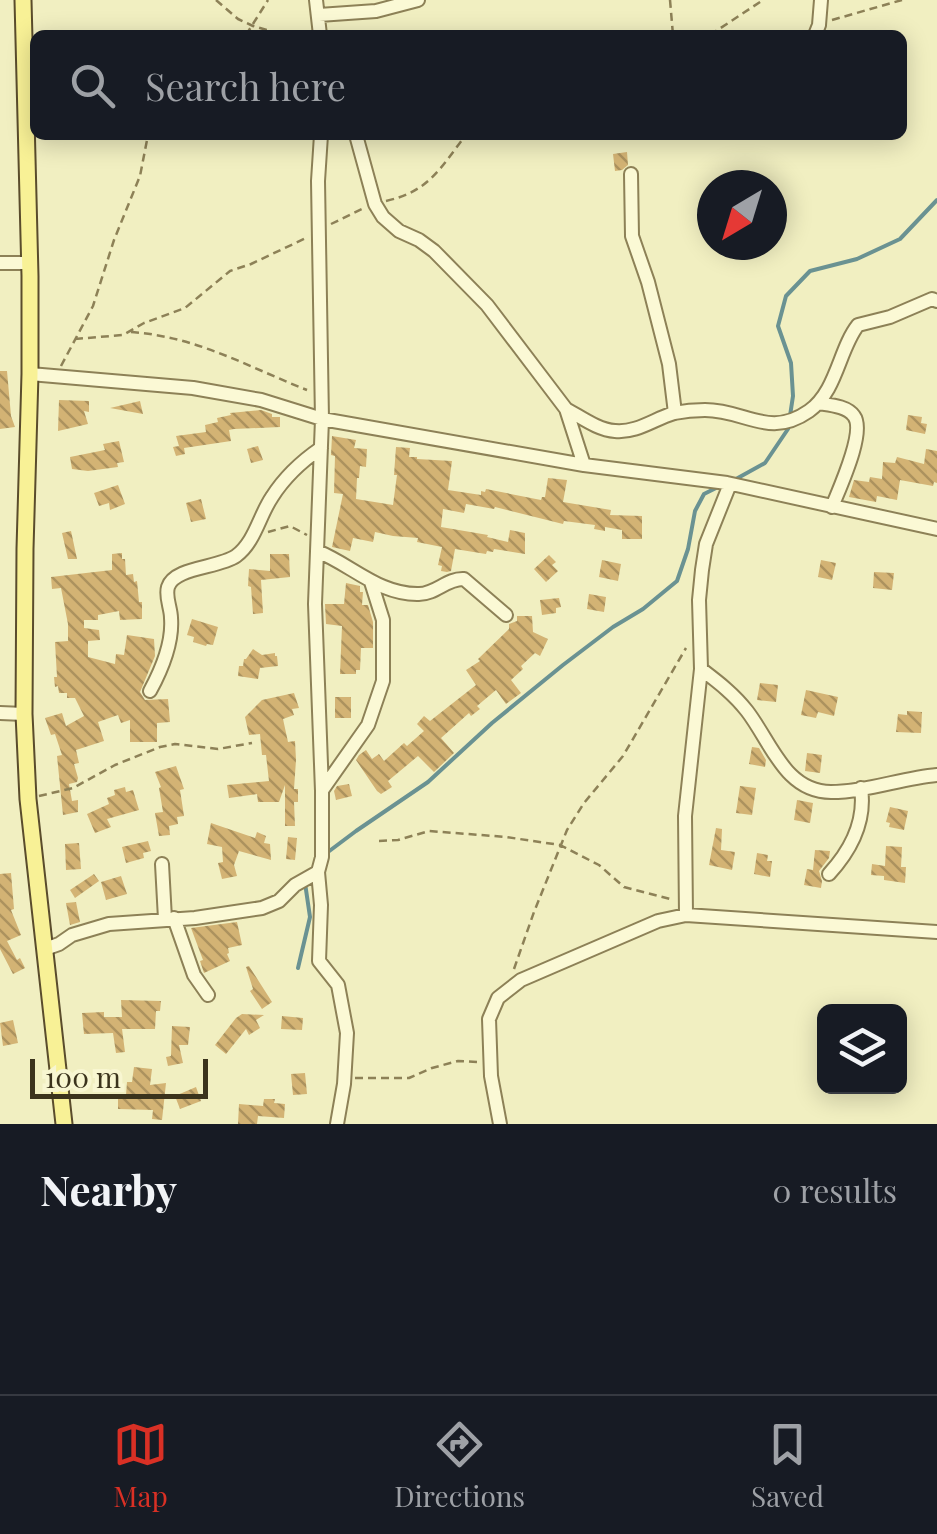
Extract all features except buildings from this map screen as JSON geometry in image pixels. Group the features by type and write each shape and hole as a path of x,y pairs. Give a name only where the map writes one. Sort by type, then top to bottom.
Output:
{"main road":[{"path":"23,0 30,263 24,714 28,798 64,1124"}],"street":[{"path":"316,0 320,30"},
{"path":"319,15 376,11 418,0"},
{"path":"817,30 821,0"},
{"path":"320,140 322,420 315,604 322,857 318,872 320,961 338,985 347,1033 337,1124"},
{"path":"357,140 375,204 388,223 434,251 486,305 566,409 584,465"},
{"path":"631,174 632,236 669,364 674,413"},
{"path":"0,263 30,263"},
{"path":"566,409 617,431 674,413 714,411 776,425 794,419 818,403 857,326 890,317 925,300 937,301"},
{"path":"30,374 194,388 260,400 322,420 584,465 733,484 937,529"},
{"path":"818,403 852,413 858,423 853,451 832,508"},
{"path":"150,691 168,647 171,581 235,556 251,537 272,496 305,459 321,448"},
{"path":"686,908 686,793 702,669 702,570 706,544 733,484"},
{"path":"317,545 382,588 419,594 452,580 464,580 506,615"},
{"path":"322,791 368,725 383,681 383,620 371,582"},
{"path":"702,669 729,690 792,779 808,788 824,792 937,775"},
{"path":"0,712 24,714"},
{"path":"829,874 846,856 858,828 863,802 861,788"},
{"path":"162,864 169,918 194,975 208,996"},
{"path":"45,949 109,924 196,918 262,908 318,872"},
{"path":"500,1124 490,1063 489,1019 498,998 521,980 611,940 686,908 937,932"}],"path":[{"path":"216,0 238,19 266,30"},
{"path":"249,30 268,0"},
{"path":"670,0 673,30"},
{"path":"718,30 763,0"},
{"path":"817,30 902,0"},
{"path":"55,376 93,306 140,176 147,140"},
{"path":"75,339 110,338 188,307 230,270 286,248 375,204 415,192 462,140"},
{"path":"129,332 192,344 322,396"},
{"path":"251,537 292,526 317,545"},
{"path":"508,991 520,948 560,844 584,803 623,756 689,643"},
{"path":"28,798 73,788 160,747 194,744 218,749 252,743"},
{"path":"379,841 430,831 560,844 599,865 624,887 676,900 686,908"},
{"path":"345,1078 408,1078 458,1062 490,1063"}],"waterway":[{"path":"736,479 765,463 788,429 793,396 791,363 778,326 786,296 810,271 857,259 900,239 937,200"},
{"path":"324,855 428,782 563,665 677,581 695,511 704,494 718,487"},
{"path":"298,968 310,917 305,883"}]}
